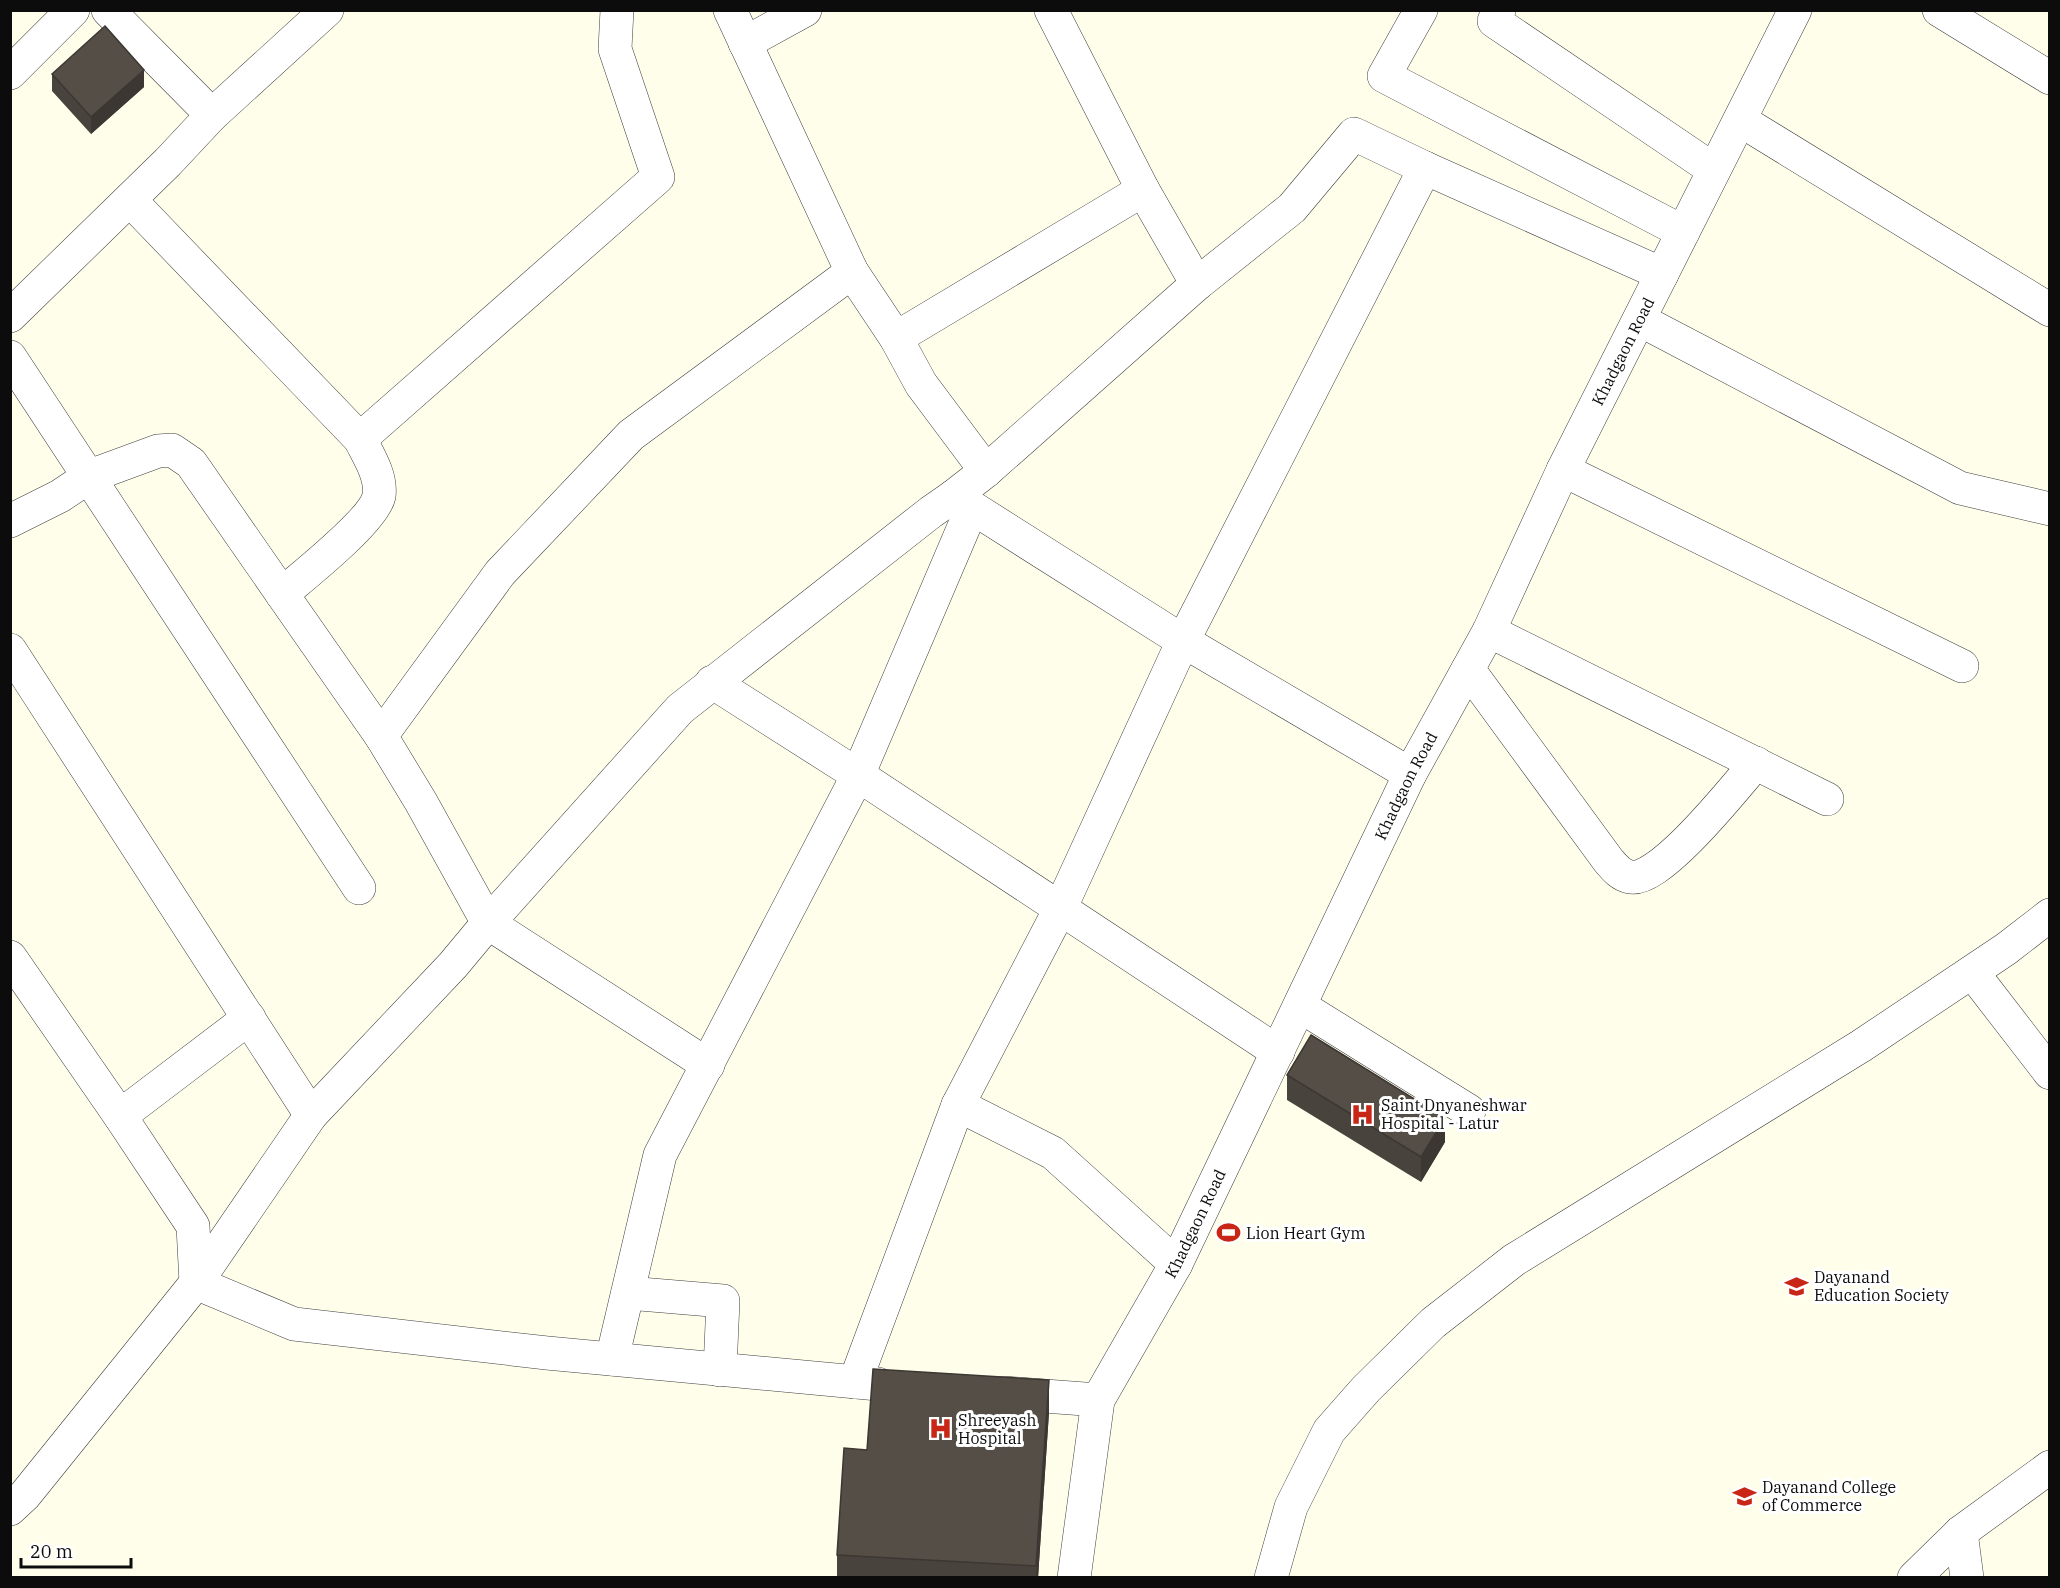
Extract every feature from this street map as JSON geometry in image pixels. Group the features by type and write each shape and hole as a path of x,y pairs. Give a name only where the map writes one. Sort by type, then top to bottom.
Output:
{"street":[{"path":"10,73 72,10"},
{"path":"108,10 212,115"},
{"path":"10,316 130,200 212,115 327,10"},
{"path":"360,439 658,177 615,49 617,10"},
{"path":"730,10 852,272 896,338 921,384 986,471"},
{"path":"745,43 805,10"},
{"path":"1051,10 1143,190 1197,284"},
{"path":"1420,10 1384,76 1683,231"},
{"path":"1499,10 1494,21 1714,170"},
{"name":"Khadgaon Road","path":"1074,1578 1098,1400 1176,1264 1410,774 1489,631 1563,470 1795,10"},
{"path":"1938,10 2049,78"},
{"path":"1740,120 2049,310"},
{"path":"612,1359 660,1155 858,775 963,502 986,471 1197,284 1292,208 1354,134 1662,274"},
{"path":"855,1382 958,1105 1060,909 1183,641 1425,168"},
{"path":"896,338 1143,190"},
{"path":"130,200 360,439 376,471 379,495 374,508 353,531 282,594"},
{"path":"381,736 500,573 631,435 852,272"},
{"path":"1640,320 1960,488 2049,509"},
{"path":"10,357 359,888"},
{"path":"10,520 60,496 90,476 158,451 172,450 190,462 381,736 421,802 488,923 708,1065"},
{"path":"1563,470 1962,666"},
{"path":"10,1509 25,1495 196,1283 311,1116 453,965 680,709 931,512 963,502 1183,641 1410,774"},
{"path":"1489,631 1827,799"},
{"path":"10,650 311,1116"},
{"path":"1468,669 1608,860 1617,870 1631,877 1646,875 1679,849 1756,763"},
{"path":"712,682 858,775 1278,1052"},
{"path":"1271,1578 1291,1508 1329,1431 1366,1389 1433,1323 1514,1260 1861,1047 1972,972 2049,915"},
{"path":"10,957 193,1226 196,1283"},
{"path":"1972,972 2049,1072"},
{"path":"1300,1005 1469,1111"},
{"path":"120,1116 249,1018"},
{"path":"958,1105 1053,1153 1176,1264"},
{"path":"196,1283 294,1324 720,1370 913,1386"},
{"path":"628,1293 723,1301 720,1370"},
{"path":"971,1391 1098,1400"},
{"path":"1914,1578 1961,1532 2049,1467"},
{"path":"1961,1532 1967,1578"}],"building":[{"path":"105,26 144,70 91,117 52,74"},
{"path":"1311,1035 1445,1118 1421,1157 1287,1075"},
{"path":"873,1369 1049,1380 1036,1566 837,1555 844,1448 867,1450"}],"place":[{"name":"Saint Dnyaneshwar Hospital - Latur","path":"1363,1114"},
{"name":"Lion Heart Gym","path":"1228,1233"},
{"name":"Dayanand Education Society","path":"1796,1286"},
{"name":"Shreeyash Hospital","path":"940,1429"},
{"name":"Dayanand College of Commerce","path":"1744,1496"}]}
